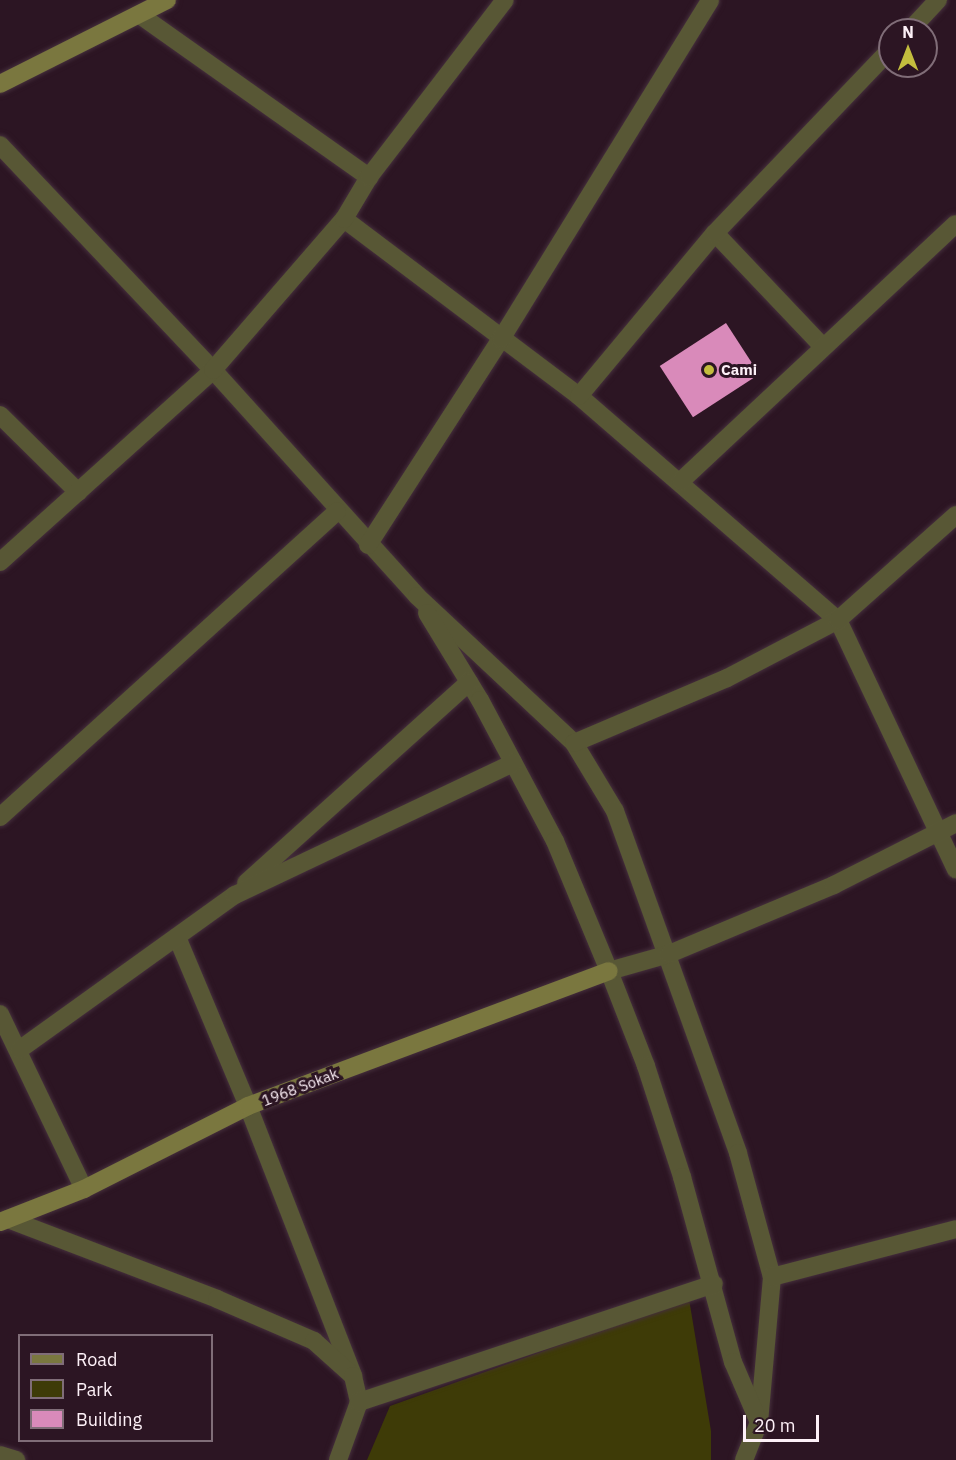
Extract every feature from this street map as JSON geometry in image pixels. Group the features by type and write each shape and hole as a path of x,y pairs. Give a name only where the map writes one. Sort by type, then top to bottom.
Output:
{"street":[{"path":"0,84 167,0"},
{"path":"0,562 213,370 344,219 369,177 505,0"},
{"path":"369,545 501,339 710,0"},
{"path":"921,18 938,0"},
{"path":"140,15 369,177"},
{"path":"579,396 716,233 878,63"},
{"path":"0,145 213,370 337,511 417,596 574,743 615,811 669,954 738,1153 771,1277 759,1422 744,1460"},
{"path":"344,219 579,396 681,481 838,620 948,828 956,870"},
{"path":"681,481 956,224"},
{"path":"716,233 823,347"},
{"path":"0,415 78,492"},
{"path":"0,816 337,511"},
{"path":"574,743 727,678 838,620 956,515"},
{"path":"417,596 469,682 555,841 609,971 646,1066 714,1284 733,1362 759,1422"},
{"path":"19,1050 230,899 469,682"},
{"path":"230,899 513,763"},
{"path":"609,971 669,954 834,885 948,828"},
{"path":"177,937 248,1106 353,1376 359,1402 338,1460"},
{"name":"1968 Sokak","path":"4,1220 84,1189 248,1106 609,971"},
{"path":"0,1014 84,1189"},
{"path":"4,1220 217,1299 314,1341 353,1376"},
{"path":"771,1277 956,1229"},
{"path":"359,1402 714,1284"},
{"path":"0,1455 16,1460"}],"green space":[{"path":"689,1299 711,1431 711,1460 367,1460 390,1406"}],"building":[{"name":"Cami","path":"726,323 759,374 693,417 660,366"}],"place":[{"name":"Cami","path":"709,370"}]}
